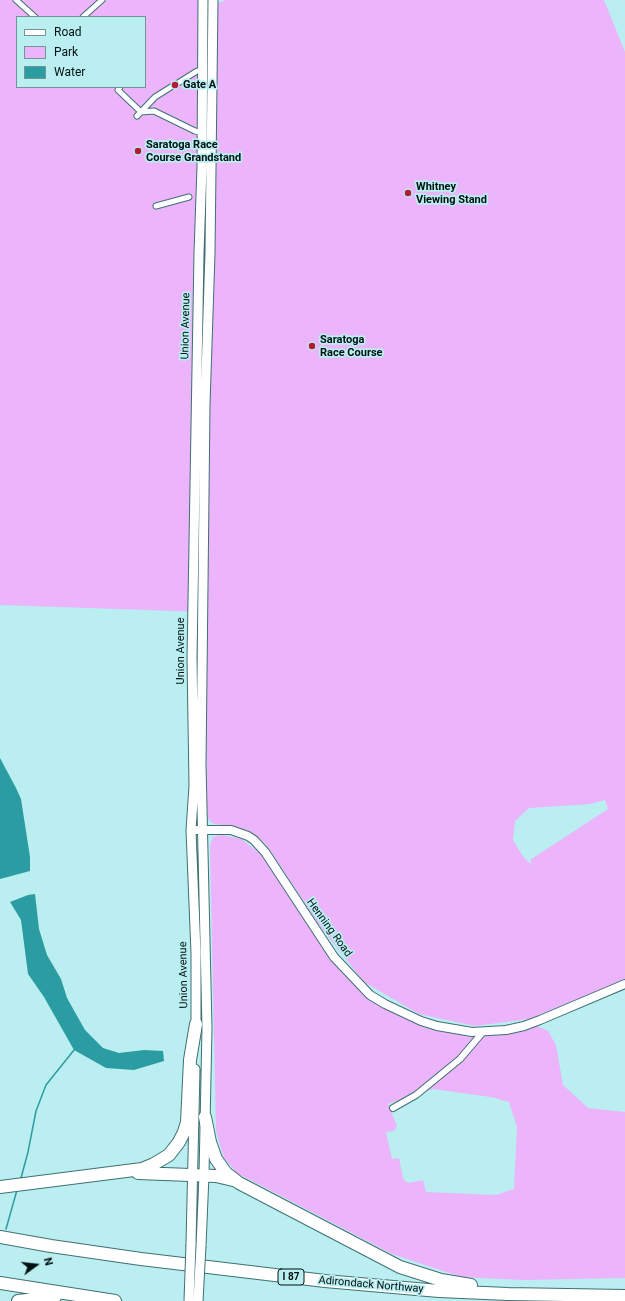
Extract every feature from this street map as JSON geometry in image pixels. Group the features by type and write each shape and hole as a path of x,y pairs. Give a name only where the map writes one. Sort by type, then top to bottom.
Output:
{"highway":[{"path":"0,1187 142,1169 169,1155 179,1142 188,1118 190,1060 196,1024"},
{"path":"205,1117 210,1142 216,1159 226,1173 239,1183"},
{"path":"112,1173 158,1173 222,1176 239,1183 384,1259 420,1274 459,1284 558,1291 584,1296"},
{"name":"Adirondack Northway","path":"0,1237 141,1259 325,1281 418,1290 625,1296"},
{"path":"0,1283 115,1301"},
{"path":"18,1301 42,1298 88,1297"}],"main road":[{"name":"Union Avenue","path":"189,1301 191,1244 205,1117 207,1011 201,764 205,405 210,254 208,71 203,0"},
{"name":"Union Avenue","path":"198,1301 201,1246 195,930 191,830 194,786 192,650 202,133 213,0"}],"street":[{"path":"16,0 34,16"},
{"path":"84,16 102,0"},
{"path":"178,83 197,70 208,71"},
{"path":"137,116 155,97 171,87"},
{"path":"118,88 141,112 154,112 202,133"},
{"path":"156,206 189,197"},
{"name":"Henning Road","path":"191,830 231,830 248,836 254,840 265,852 334,957 370,995 385,1004 422,1021 472,1032 506,1030 524,1026 625,984"},
{"path":"393,1108 416,1094 460,1059 483,1032"}],"green space":[{"name":"Saratoga Race Course","path":"0,0 200,0 200,4 219,3 225,0 604,0 625,52 625,980 529,1019 475,1026 419,1014 364,982 322,929 265,843 249,831 215,824 208,818 205,612 0,605","holes":["605,800 608,809 530,860 532,865 524,858 513,840 515,821 529,808 590,804"]},
{"path":"222,835 241,839 260,853 342,973 380,1006 419,1024 469,1037 495,1035 537,1026 548,1031 556,1045 563,1085 588,1108 625,1112 625,1278 523,1280 461,1277 392,1254 237,1173 224,1158 216,1131 210,845 213,837","holes":["433,1089 491,1097 509,1102 517,1127 514,1189 496,1195 426,1192 423,1180 409,1183 405,1181 399,1158 392,1159 386,1132 394,1131 397,1126 388,1104"]}],"water":[{"path":"0,758 21,799 30,857 30,871 0,879"},
{"path":"35,894 39,929 47,955 61,979 67,998 85,1030 103,1048 119,1053 144,1050 163,1051 164,1061 134,1070 106,1068 74,1050 44,997 28,974 21,920 10,902"}],"waterway":[{"path":"21,1178 36,1111 46,1085 74,1050"},
{"path":"6,1229 17,1190"}],"place":[{"name":"Gate A","path":"175,85"},
{"name":"Saratoga Race Course Grandstand","path":"138,151"},
{"name":"Whitney Viewing Stand","path":"408,193"},
{"name":"Saratoga Race Course","path":"312,346"}]}
